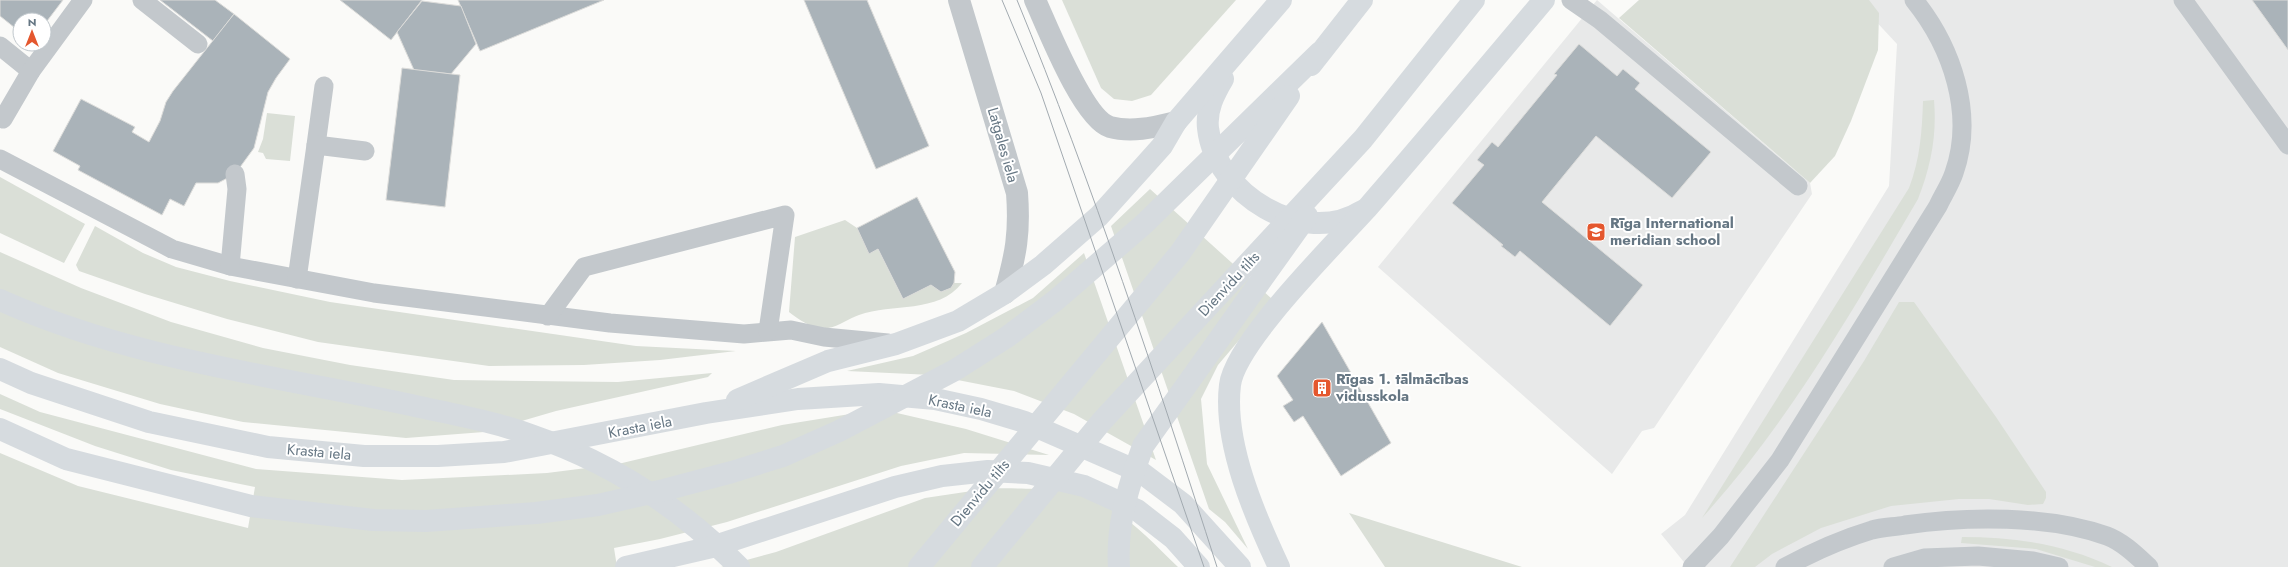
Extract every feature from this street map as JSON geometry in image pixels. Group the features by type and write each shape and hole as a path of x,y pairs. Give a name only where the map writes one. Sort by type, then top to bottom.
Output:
{"highway":[{"path":"706,413 828,361 896,344 958,321 1006,293 1043,265 1099,216 1158,150 1176,122 1281,0"},
{"name":"Dienvidu tilts","path":"919,567 1180,252 1319,53 1362,0"},
{"name":"Dienvidu tilts","path":"982,567 1102,421 1363,139 1474,0"},
{"path":"1279,567 1244,482 1230,422 1230,384 1241,357 1272,314 1368,207 1544,0"},
{"path":"1257,29 1225,75 1213,96 1209,111 1208,127 1220,166 1245,195 1281,215 1314,222 1329,222 1359,213 1368,207"},
{"path":"0,429 66,459 251,506 373,520 426,521 536,513 598,505 664,490 783,456 898,402 955,370 1007,338 1056,300 1144,224 1319,53"},
{"path":"1119,567 1122,520 1128,485 1143,446 1363,139"},
{"path":"0,300 127,347 188,361 365,395 486,421 532,435 574,452 649,493 686,519 739,567"},
{"name":"Krasta iela","path":"0,369 31,383 149,422 268,447 364,456 438,456 504,452 706,413 798,399 879,394 935,399 988,411 1025,422 1142,473 1183,504 1240,567"},
{"path":"626,567 712,547 807,518 895,487 942,476 988,471 1028,473 1084,486 1137,510 1173,538 1199,567"}],"street":[{"name":"Latgales iela","path":"959,0 1017,192 1019,223 1015,256 1006,293"},
{"path":"1035,0 1070,77 1094,116 1109,127 1126,129 1150,128 1176,122"}],"lane":[{"path":"0,118 3,119 32,71 83,0"},
{"path":"142,0 198,44"},
{"path":"1571,0 1600,20 1798,186"},
{"path":"1692,567 1721,536 1780,460 1938,206 1954,173 1961,140 1963,116 1949,57 1929,19 1914,0"},
{"path":"2183,0 2288,145"},
{"path":"0,46 32,71"},
{"path":"298,279 324,86"},
{"path":"316,145 365,151"},
{"path":"0,158 172,249 230,266 374,293 548,316 744,334 791,330 824,338 896,344"},
{"path":"230,266 237,189 235,174"},
{"path":"548,316 584,267 785,215 768,331"},
{"path":"1785,567 1816,551 1873,530 1944,519 2003,519 2084,530 2109,537 2134,553 2149,567"},
{"path":"1893,567 1924,558 1978,556 2032,561 2059,567"}],"shaded area":[{"path":"1062,0 1236,0 1151,95 1132,101 1114,99 1101,88"},
{"name":"Rīga International meridian school","path":"1597,0 1810,183 1812,194 1654,428 1642,431 1612,474 1378,267"},
{"path":"1639,0 1869,0 1879,13 1878,50 1851,121 1835,156 1810,183 1619,18"},
{"path":"1856,0 2288,0 2288,567 1688,567 1661,534 1685,515 1889,186 1897,44"},
{"path":"1934,100 1934,138 1930,162 1918,199 1844,323 1791,404 1734,481 1702,518 1909,188 1916,167 1920,145 1923,101"},
{"path":"267,113 295,116 290,161 266,159 263,153 258,152 263,139"},
{"path":"0,177 85,224 64,263 0,233"},
{"path":"1150,189 1273,300 1218,365 1201,399 1207,464 1248,549 1225,522 1209,509 1111,226"},
{"path":"845,220 857,228 869,253 878,249 903,299 931,285 941,292 951,288 954,283 962,283 952,293 928,304 872,311 855,316 836,326 828,328 807,324 789,312 795,237"},
{"path":"95,226 143,253 176,267 230,281 330,302 636,346 736,351 660,360 584,365 489,366 318,342 227,319 145,294 79,271 76,265"},
{"path":"0,252 81,288 171,322 263,348 350,365 454,380 618,382 712,373 708,377 556,411 484,432 406,438 243,422 160,404 58,373 0,347"},
{"path":"1084,253 1156,460 1074,414 1014,391 932,375 847,371 913,356 966,333 1033,298"},
{"path":"1899,302 1914,302 1996,417 2046,492 2046,498 2043,504 2028,505 1989,499 1959,499 1891,506 1821,528 1772,554 1755,567 1730,567 1864,361"},
{"path":"0,394 40,412 256,469 402,480 547,473 618,464 782,425 850,414 897,413 966,429 1049,455 964,453 901,466 727,522 660,539 614,548 617,567 0,567 0,453 78,486 248,528 255,487 171,470 95,446 0,409"},
{"path":"992,488 1056,490 1090,497 1114,510 1126,519 1178,567 721,567 776,552 925,498"},
{"path":"1349,513 1522,567 1385,567"},
{"path":"1962,537 2001,538 2038,543 2076,553 2112,567 2095,567 2036,549 1961,543"}],"building":[{"path":"0,0 63,0 52,14 52,12 12,12 12,26 0,16"},
{"path":"160,0 215,0 234,14 213,41"},
{"path":"340,0 422,0 391,40"},
{"path":"458,0 604,0 480,51"},
{"path":"804,0 867,0 929,146 876,169"},
{"path":"2252,0 2288,0 2288,50"},
{"path":"422,1 461,6 476,44 451,74 414,70 397,32"},
{"path":"234,14 290,59 268,92 254,148 235,174 218,183 196,183 184,206 170,199 162,215 78,170 80,166 53,151 81,99 135,127 132,132 149,142 160,121 166,102 173,91"},
{"path":"1579,44 1617,76 1623,69 1640,83 1635,89 1711,152 1672,198 1596,136 1542,202 1643,285 1610,326 1520,251 1515,257 1501,246 1503,245 1452,203 1484,165 1477,160 1492,142 1498,147 1557,75 1554,74"},
{"path":"402,68 460,75 445,207 386,200"},
{"path":"917,197 955,272 954,283 951,288 941,292 931,285 903,299 878,249 869,254 857,228"},
{"name":"Rīgas 1. tālmācības vidusskola","path":"1322,322 1391,443 1341,476 1303,416 1294,422 1283,406 1293,400 1277,376"}],"tram line":[{"path":"1002,0 1041,93 1204,567"},
{"path":"1017,0 1098,211 1171,424 1217,567"}],"place":[{"name":"Rīga International meridian school","path":"1596,232"},
{"name":"Rīgas 1. tālmācības vidusskola","path":"1322,388"}]}
